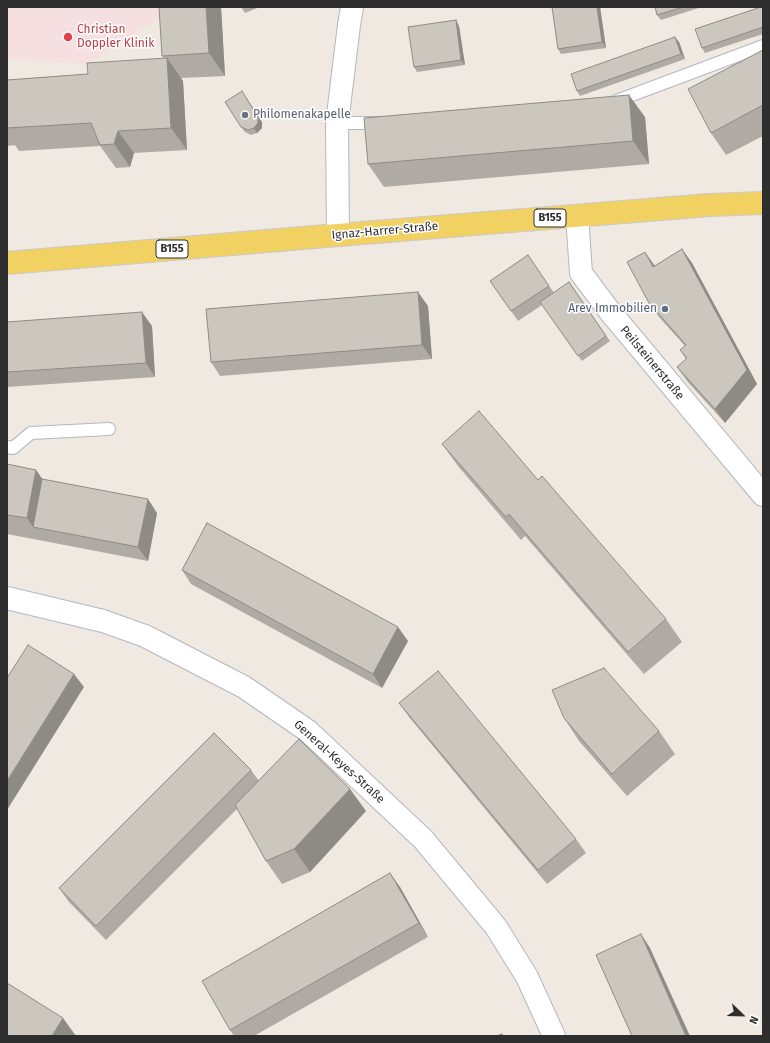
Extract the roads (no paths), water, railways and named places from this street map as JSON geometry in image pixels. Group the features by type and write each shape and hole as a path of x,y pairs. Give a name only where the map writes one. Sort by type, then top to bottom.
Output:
{"main road":[{"name":"Ignaz-Harrer-Straße","path":"7,263 710,205 763,203"}],"street":[{"path":"338,235 337,123 352,7"},
{"name":"Peilsteinerstraße","path":"577,216 581,273 610,313 763,495"},
{"name":"General-Keyes-Straße","path":"7,598 103,621 146,636 244,687 308,731 428,844 496,928 527,977 554,1036"}],"lane":[{"path":"609,103 763,46"},
{"path":"337,123 390,124"},
{"path":"7,448 13,448 31,433 110,429"}],"place":[{"name":"Christian Doppler Klinik","path":"68,37"},
{"name":"Philomenakapelle","path":"245,115"},
{"name":"Arev Immobilien","path":"665,309"}]}
